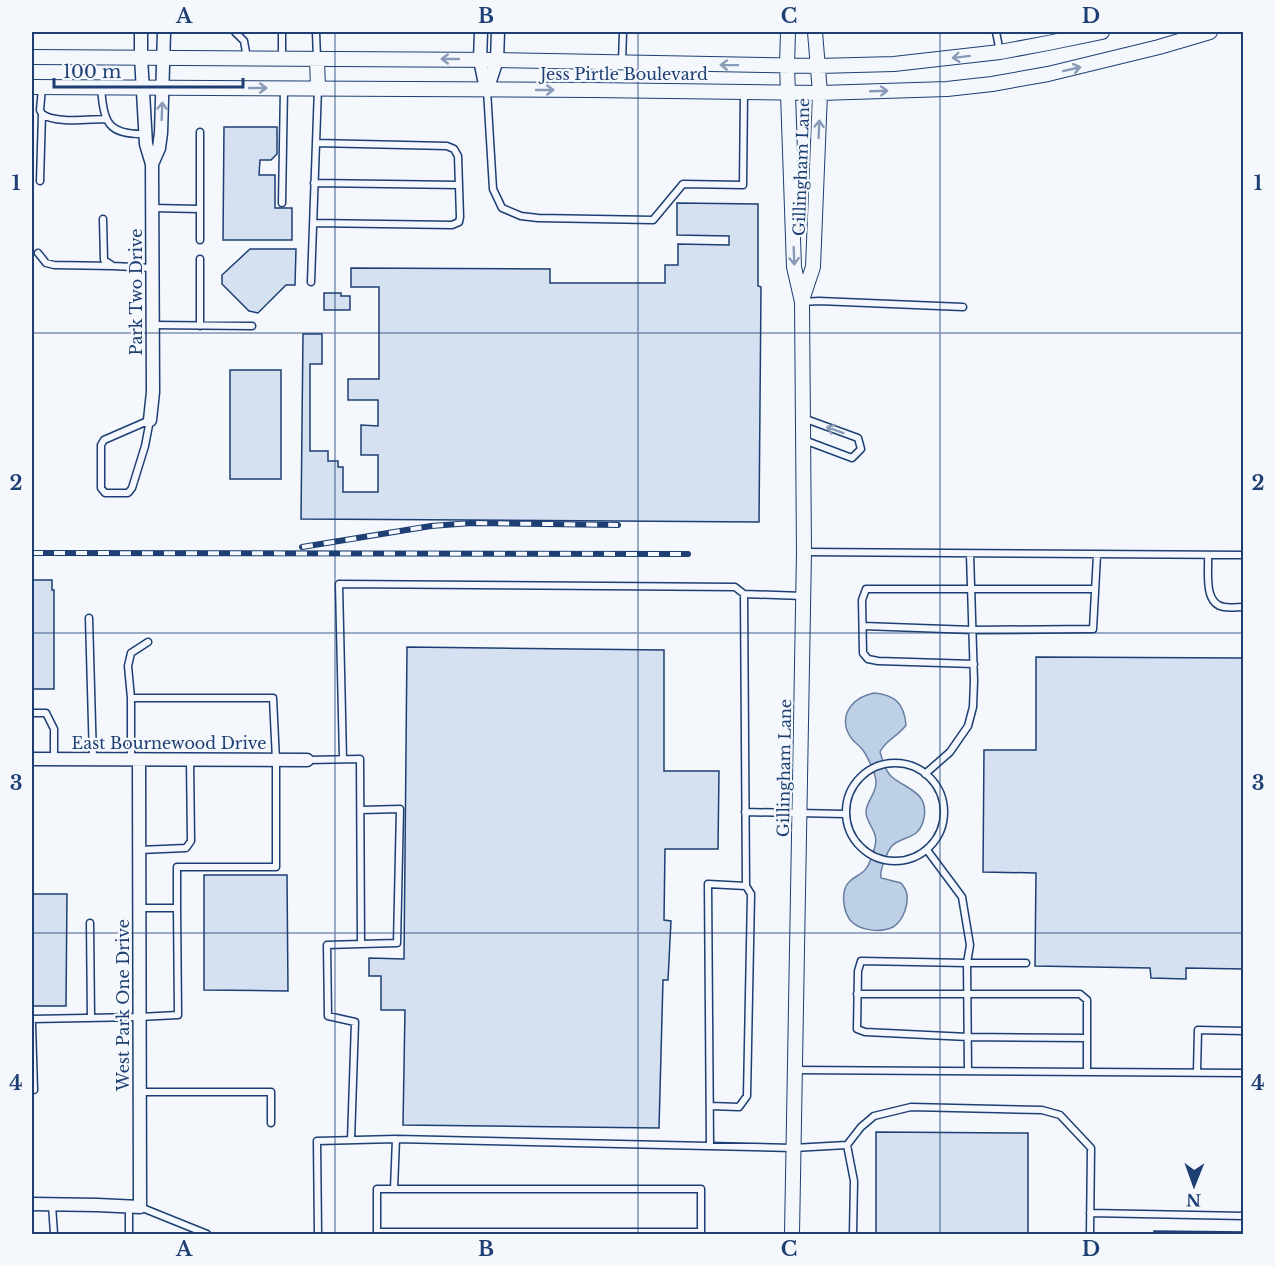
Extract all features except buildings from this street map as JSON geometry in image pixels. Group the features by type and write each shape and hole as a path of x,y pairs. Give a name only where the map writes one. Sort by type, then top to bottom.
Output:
{"street":[{"name":"Park Two Drive","path":"141,32 145,134 152,164 153,392 150,420"},
{"name":"Park Two Drive","path":"152,164 159,148 161,133 164,32"},
{"path":"481,32 480,60 487,90"},
{"path":"487,90 497,60 498,32"},
{"name":"Gillingham Lane","path":"788,32 787,66 794,267 802,302 804,552 792,1234"},
{"name":"Gillingham Lane","path":"802,302 813,267 820,93 815,32"},
{"name":"Jess Pirtle Boulevard","path":"32,57 497,60 818,66 902,63 1000,52 1101,32"},
{"name":"Jess Pirtle Boulevard","path":"37,87 789,93 947,88 992,84 1048,74 1106,61 1210,32"},
{"path":"317,59 318,88"},
{"name":"East Bournewood Drive","path":"32,759 307,760"},
{"name":"West Park One Drive","path":"134,1207 140,1092 139,850 135,760"},
{"path":"32,1204 97,1204 134,1207"}],"lane":[{"path":"235,32 244,41 247,58"},
{"path":"282,32 282,59"},
{"path":"316,32 317,59"},
{"path":"622,63 623,32"},
{"path":"996,32 1000,52"},
{"path":"37,87 42,114 40,181"},
{"path":"100,87 103,111 106,119 116,130 145,134"},
{"path":"282,203 284,88"},
{"path":"311,282 318,88"},
{"path":"487,90 493,189 502,208 521,216 538,218 653,220 683,184 743,185 744,92"},
{"path":"42,114 51,119 106,119"},
{"path":"200,132 200,240"},
{"path":"313,223 452,225 459,222 460,217 458,156 454,149 447,146 316,143"},
{"path":"314,183 459,185"},
{"path":"152,208 200,209"},
{"path":"103,219 104,260 113,266"},
{"path":"38,253 46,263 54,265 153,268"},
{"path":"200,259 200,326"},
{"path":"802,302 963,307"},
{"path":"153,326 252,326"},
{"path":"803,418 858,438 861,449 852,458 803,440"},
{"path":"150,420 145,446 132,488 128,493 105,493 101,488 101,445 104,440 150,420"},
{"path":"804,552 1244,555"},
{"path":"925,774 950,752 968,726 974,707 970,554"},
{"path":"863,626 973,630 1093,629 1097,555"},
{"path":"1208,556 1209,592 1212,600 1224,607 1244,607"},
{"path":"344,759 339,584 735,587 744,594 803,596"},
{"path":"974,664 868,659 863,653 862,600 866,589 1095,589"},
{"path":"710,1106 739,1107 747,1096 752,894 746,886 744,594"},
{"path":"89,618 93,759"},
{"path":"135,760 128,666 131,653 148,642"},
{"path":"32,1019 178,1015 177,867 276,867 276,760 273,698 131,698"},
{"path":"32,713 46,713 54,729 54,759"},
{"path":"307,760 360,759 361,944"},
{"path":"139,850 186,848 191,841 190,760"},
{"path":"890,763 900,763 916,768 925,774 930,777 939,791 944,807 943,823 937,837 927,850 913,858 890,861 867,853 856,843 848,829 845,814 848,797 855,782 868,771 890,763"},
{"path":"351,1140 355,1022 327,1016 327,945 398,943 400,809 360,810"},
{"path":"745,812 845,814"},
{"path":"927,850 962,897 970,945 968,1071"},
{"path":"710,1146 708,884 746,886"},
{"path":"139,908 177,908"},
{"path":"90,923 92,1018"},
{"path":"1026,963 861,961 858,971 857,1029 865,1032 1087,1038"},
{"path":"857,994 1080,994 1087,1000 1087,1072"},
{"path":"32,1024 34,1090"},
{"path":"1197,1072 1198,1030 1244,1031"},
{"path":"795,1070 1244,1073"},
{"path":"140,1092 271,1092 271,1123"},
{"path":"853,1234 854,1181 847,1145 861,1127 874,1116 911,1107 1042,1110 1060,1115 1090,1148 1090,1234"},
{"path":"394,1189 396,1139"},
{"path":"318,1234 317,1141 396,1139 793,1148 847,1145"},
{"path":"377,1189 701,1189 701,1233 377,1232 377,1189"},
{"path":"52,1204 54,1234"},
{"path":"129,1234 134,1207 202,1234"},
{"path":"1090,1213 1244,1216"}],"water":[{"path":"874,693 893,698 901,706 905,717 906,725 885,744 880,752 886,769 890,775 920,797 925,809 922,826 914,834 891,847 881,871 881,878 901,883 905,888 907,901 905,911 900,921 893,927 876,930 864,929 854,924 844,906 845,889 868,866 876,841 866,812 875,790 876,779 864,752 849,735 846,718 848,710 856,701"}],"railway":[{"path":"302,547 431,526 472,523 618,525"},
{"path":"32,553 688,554"}]}
